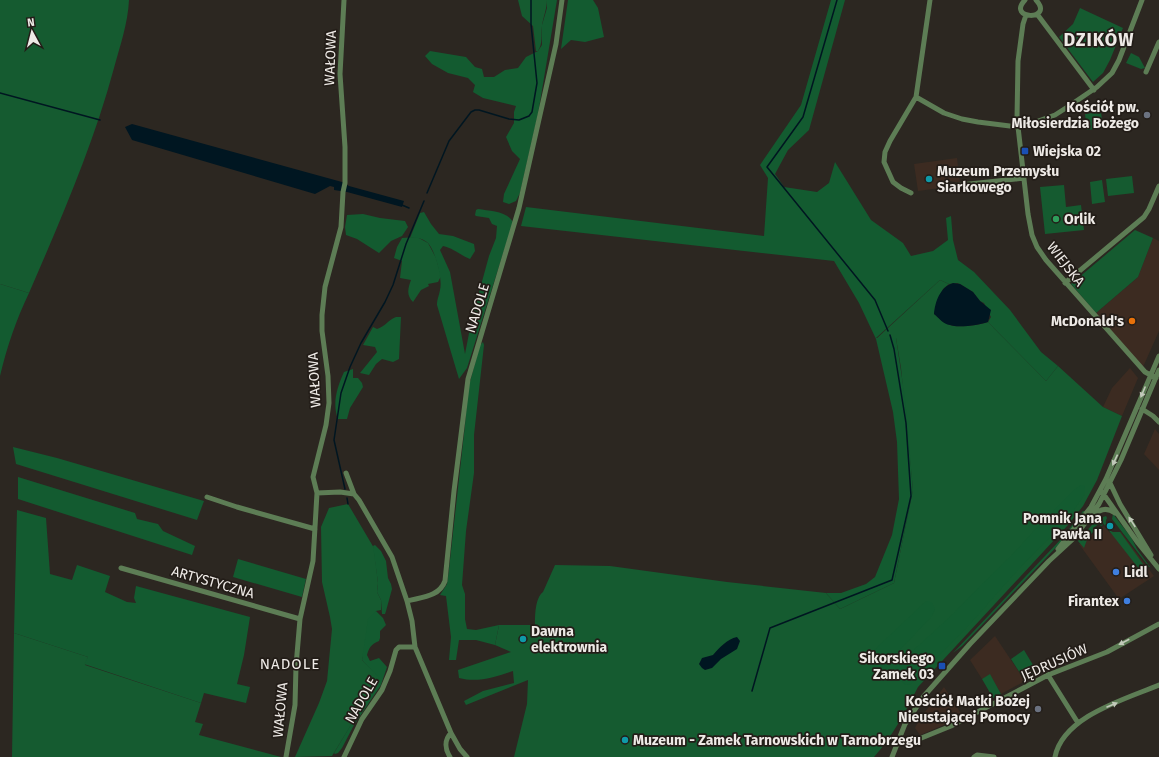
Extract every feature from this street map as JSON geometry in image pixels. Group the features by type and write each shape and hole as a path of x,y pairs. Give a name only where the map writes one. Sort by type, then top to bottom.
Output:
{"street":[{"name":"WAŁOWA","path":"286,757 295,705 296,666 300,618 313,561 317,493 313,477 326,425 329,403 328,376 322,331 324,297 341,227 345,182 345,147 340,74 344,0"},
{"name":"NADOLE","path":"407,601 436,594 440,591 445,581 454,491 468,379 519,208 556,44 562,0"},
{"path":"910,193 893,182 884,162 885,152 916,97 930,0"},
{"name":"WIEJSKA","path":"1026,0 1022,7 1026,15 1023,24 1018,61 1018,126 1028,219 1032,235 1037,247 1065,283 1145,372 1154,376"},
{"path":"916,97 944,113 962,119 1018,126 1027,125 1055,115 1094,90 1108,78 1116,67 1142,0"},
{"path":"1026,15 1031,16 1037,14 1040,7 1038,1"},
{"path":"1037,14 1094,90"},
{"path":"1146,72 1157,52 1159,42"},
{"path":"951,186 1024,178"},
{"path":"1065,283 1144,217 1159,186"},
{"path":"892,757 905,724 924,696 970,644 1049,560 1110,483 1142,409 1154,376 1159,356"},
{"path":"1049,560 1074,538 1099,504 1116,457 1154,376 1159,370"},
{"path":"1142,409 1159,422"},
{"path":"346,473 354,494 392,557 407,601 412,621 415,647 451,733 460,749 467,757"},
{"path":"1110,483 1120,504 1141,536 1159,568"},
{"path":"317,493 340,492 354,494"},
{"path":"1103,492 1109,493 1120,504"},
{"path":"1103,492 1159,568"},
{"path":"207,498 315,529"},
{"path":"1082,527 1099,510 1111,510 1120,517"},
{"name":"ARTYSTYCZNA","path":"121,568 300,618"},
{"name":"JĘDRUSIÓW","path":"914,741 951,726 1048,675 1107,652 1159,624"},
{"name":"NADOLE","path":"344,757 362,719 382,690 390,671 396,650 403,647 415,647"},
{"path":"1048,675 1078,723"},
{"path":"1055,757 1060,742 1078,723 1102,709 1159,684"},
{"path":"450,757 446,745 447,737 451,733"},
{"path":"974,757 977,755 994,757"}],"shaded area":[{"path":"957,158 960,183 945,180 939,183 940,188 918,191 914,164"},
{"path":"1153,238 1159,241 1159,331 1143,367 1096,313 1138,277"},
{"path":"1130,368 1138,378 1122,416 1103,407 1112,388"},
{"path":"1155,429 1159,434 1159,470 1144,454"},
{"path":"1104,526 1110,533 1121,532 1154,576 1119,599 1079,544"},
{"path":"995,636 1025,681 1001,694 990,675 982,679 970,660"},
{"path":"944,687 962,715 946,724 920,735 915,728 919,720"}],"green space":[{"path":"0,0 129,0 123,34 106,97 64,210 29,293 0,284"},
{"path":"518,0 547,0 540,48 538,51 536,51 533,26 522,16"},
{"path":"547,0 557,0 538,114 520,193 516,201 509,204 503,202 504,194 520,159 512,151 506,137 514,123 514,112 516,106 483,98 473,92 475,85 468,78 448,73 432,64 425,56 430,51 466,57 475,67 482,69 484,77 494,77 505,70 518,68 526,57 538,51 542,45 542,25 547,8"},
{"path":"568,0 593,0 598,8 604,37 585,42 571,40 561,49"},
{"path":"831,0 845,0 809,130 788,150 775,174 784,187 817,192 829,183 835,162 871,220 903,243 911,256 933,251 948,240 946,218 951,216 953,240 958,260 974,272 1010,310 1041,352 1058,366 1046,381 988,322 991,317 984,303 980,301 973,292 960,284 949,284 940,280 876,338 896,338 905,398 913,490 894,583 840,609 826,593 841,593 866,584 875,577 892,535 899,499 897,442 893,412 876,339 859,303 834,261 521,226 526,207 764,236 768,178 760,165 801,105"},
{"path":"1080,8 1123,28 1103,73 1093,82 1059,37 1073,24"},
{"path":"1131,53 1139,57 1145,68 1141,69 1126,63"},
{"path":"1101,112 1103,128 1087,130 1085,114"},
{"path":"1132,176 1134,193 1108,196 1106,179"},
{"path":"1102,180 1105,202 1092,204 1090,182"},
{"name":"Orlik","path":"1064,185 1066,207 1081,205 1084,230 1045,234 1040,187"},
{"path":"478,209 502,214 510,218 513,222 467,368 459,379 437,305 441,285 436,258 431,247 426,241 419,238 410,238 420,213 424,212 439,234 453,236 474,244 475,251 470,259 447,247 443,246 440,250 450,272 465,354 472,318 489,256 496,238 497,226 492,224 489,218 476,216 476,210"},
{"path":"363,214 405,221 408,227 402,236 391,241 379,253 357,239 346,235 345,227 347,215"},
{"path":"1135,230 1153,238 1138,277 1096,313 1071,284"},
{"path":"417,237 428,243 436,258 441,276 438,282 428,284 429,286 421,290 413,302 409,297 408,291 411,280 400,278 402,261 394,258 397,247 402,238"},
{"path":"940,280 949,284 943,289 934,314 946,323 953,326 963,326 988,322 1046,381 1058,366 1103,407 1122,416 1097,480 1083,506 1068,525 918,687 893,732 874,757 514,757 527,704 528,680 466,705 464,701 483,691 514,683 513,671 480,680 473,680 459,678 458,670 511,652 495,645 499,625 535,625 538,598 543,592 555,565 610,566 727,582 826,593 840,609 894,583 913,490 901,368 896,338 876,339"},
{"path":"0,284 29,293 12,334 0,376"},
{"path":"396,317 401,317 399,359 393,362 382,359 376,364 369,375 360,373 377,352 375,347 363,345 373,327 377,329 380,328"},
{"path":"483,342 484,345 474,435 474,473 466,531 462,585 465,594 465,619 467,629 476,630 499,625 495,645 476,640 459,640 456,660 449,660 451,637 446,596 440,595 447,584 468,389 480,345"},
{"path":"353,369 353,378 358,378 363,387 350,408 347,419 338,419 335,407 337,390 344,372"},
{"path":"13,447 57,458 204,501 197,520 16,464"},
{"path":"18,477 135,513 137,519 158,524 163,531 195,546 192,555 18,499"},
{"path":"1081,485 1084,485 1085,494 1068,519 1017,571 972,622 911,684 906,685 900,679 895,667 953,614 1010,557 1042,522 1075,489"},
{"path":"348,504 374,548 378,583 377,592 381,600 381,610 376,611 362,660 380,678 332,756 295,757 327,681 332,629 322,582 321,527 329,508"},
{"path":"17,510 46,518 50,574 72,580 77,565 110,576 105,592 127,602 136,603 134,598 136,586 250,617 244,655 237,684 250,687 246,703 204,693 201,703 84,664 88,657 14,633"},
{"path":"1083,511 1085,511 1065,538 962,646 953,653 1063,537"},
{"path":"1113,514 1131,537 1137,549 1150,567 1112,519"},
{"path":"1106,516 1106,524 1108,528 1113,532 1120,532 1148,571 1143,574 1103,523 1103,517"},
{"path":"1102,517 1101,523 1103,525 1101,526 1099,524 1093,528 1094,531 1088,537 1084,548 1078,541 1097,519"},
{"path":"375,545 381,551 386,561 388,578 392,589 385,614 382,614 381,600 377,592 378,583 373,546"},
{"path":"238,559 306,579 302,597 233,577"},
{"path":"928,601 932,603 935,609 932,616 883,668 871,653 925,602"},
{"path":"376,611 383,618 386,625 380,631 379,641 371,646 367,655 370,661 379,658 387,667 381,685 354,725 342,748 335,754 334,753 379,678 362,660 368,619"},
{"path":"14,633 88,657 85,665 201,703 195,722 203,724 199,735 281,757 12,757"},
{"path":"1024,650 1039,675 1025,681 1011,659"},
{"path":"990,674 1001,694 993,698 982,679"}],"water":[{"path":"132,124 342,182 349,186 404,201 402,207 347,192 334,190 334,187 330,186 315,194 132,140 125,127"},
{"path":"953,283 960,284 973,292 980,301 991,310 988,322 969,326 954,326 941,321 934,314 942,291 948,285"},
{"path":"737,637 740,641 737,649 721,659 712,668 705,670 702,668 699,664 702,658 713,655 727,642"}],"waterway":[{"path":"427,193 449,141 471,112 479,110 509,119 519,120 529,116 532,112 537,83 531,24 531,0"},
{"path":"837,0 803,117 767,167 875,300 888,331"},
{"path":"0,93 100,120"},
{"path":"345,489 334,440 341,393 350,367 361,343 385,302 393,285 406,244 424,201"},
{"path":"402,205 409,208"},
{"path":"752,691 770,628 892,580 911,496 906,423 894,349 890,335"},
{"path":"347,498 348,504"}],"place":[{"name":"Kościół pw. Miłosierdzia Bożego","path":"1147,115"},
{"name":"Wiejska 02","path":"1025,151"},
{"name":"Muzeum Przemysłu Siarkowego","path":"929,179"},
{"name":"Orlik","path":"1056,219"},
{"name":"McDonald's","path":"1132,321"},
{"name":"Pomnik Jana Pawła II","path":"1110,526"},
{"name":"Lidl","path":"1116,572"},
{"name":"Firantex","path":"1127,601"},
{"name":"Dawna elektrownia","path":"523,639"},
{"name":"Sikorskiego Zamek 03","path":"942,666"},
{"name":"Kościół Matki Bożej Nieustającej Pomocy","path":"1038,709"},
{"name":"Muzeum - Zamek Tarnowskich w Tarnobrzegu","path":"625,740"}],"district":[{"name":"DZIKÓW","path":"1099,40"},
{"name":"NADOLE","path":"290,664"}]}
